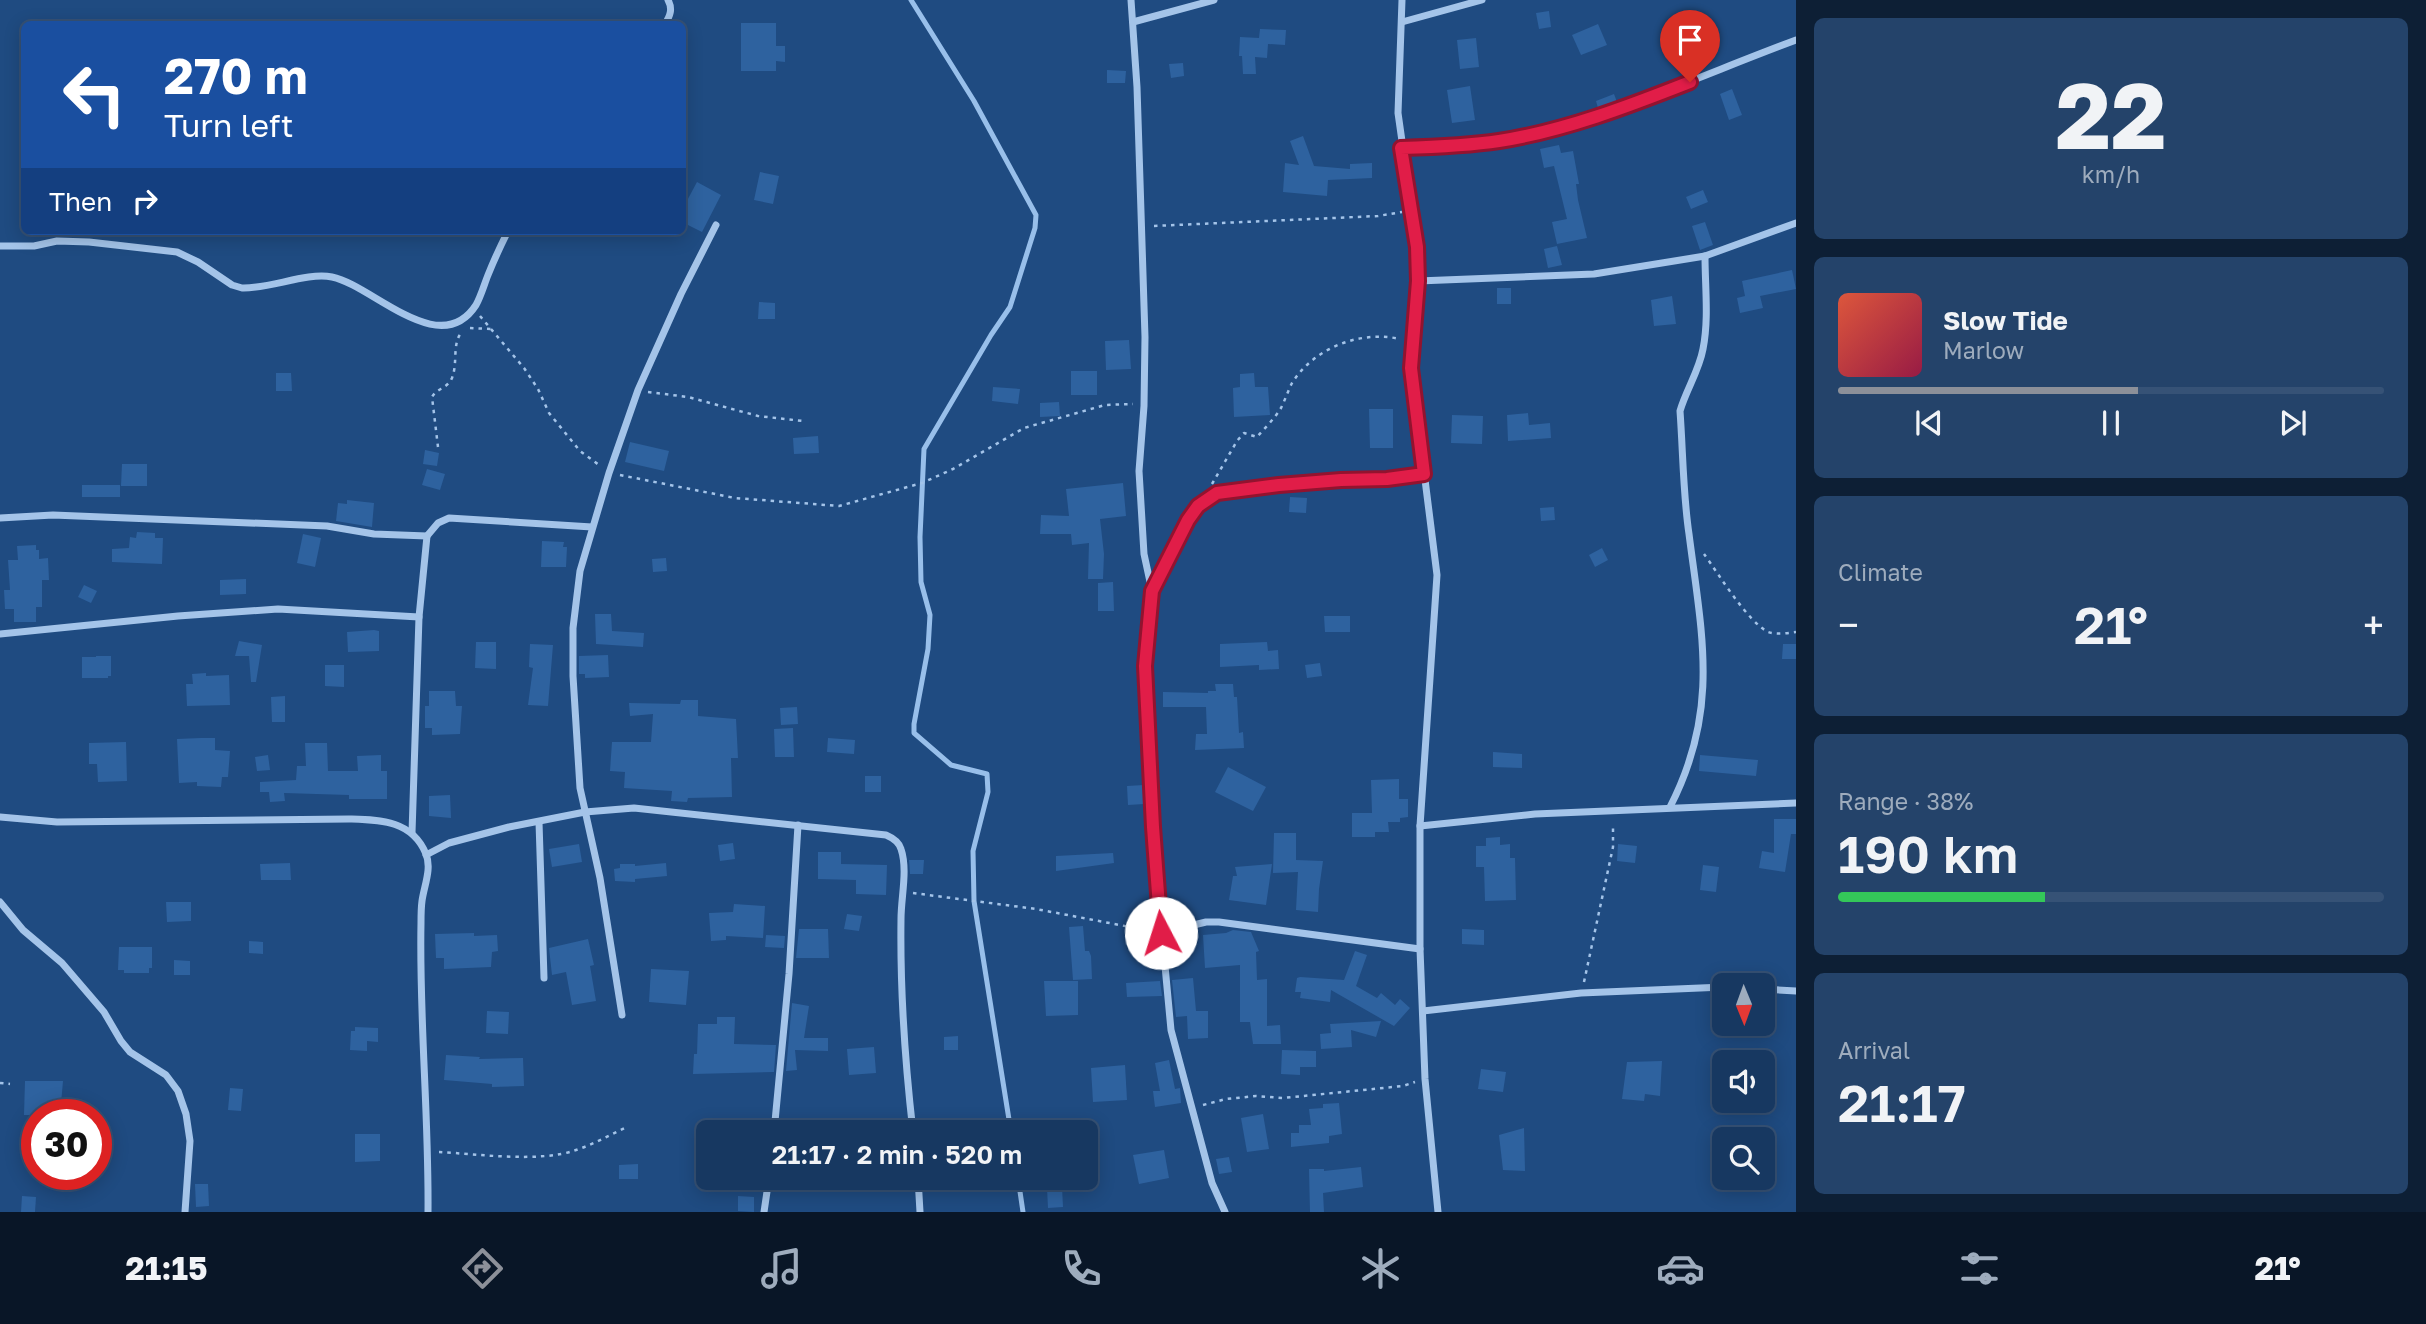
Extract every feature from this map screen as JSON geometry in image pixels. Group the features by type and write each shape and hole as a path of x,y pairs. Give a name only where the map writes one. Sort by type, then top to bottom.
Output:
{"street":[{"path":"666,21 671,14 668,0"},
{"path":"1131,0 1144,337 1144,405 1139,471 1144,554 1152,591 1146,678 1161,933 1171,1030 1212,1183 1225,1212"},
{"path":"1133,22 1214,0"},
{"path":"1402,0 1398,113 1412,210 1418,281 1411,368 1437,575 1420,826 1420,949 1425,1079 1438,1212"},
{"path":"1402,22 1482,0"},
{"path":"1401,148 1448,147 1500,141 1568,125 1665,92 1796,40"},
{"path":"1418,281 1594,274 1705,256 1796,223"},
{"path":"622,1015 600,878 580,788 573,628 580,571 592,527 638,390 681,294 716,225"},
{"path":"0,246 34,246 57,241 89,242 177,252 198,262 232,285 242,288 330,276 429,324 441,325 459,320 473,308 506,235"},
{"path":"1670,807 1685,778 1693,754 1703,695 1704,648 1688,531 1680,411 1703,351 1707,322 1705,256"},
{"path":"1152,591 1188,520 1198,506 1217,493 1279,485 1387,479 1424,474"},
{"path":"0,517 52,514 327,526 374,534 427,537"},
{"path":"412,834 419,617 427,537 438,523 449,518 592,527"},
{"path":"0,634 278,609 419,617"},
{"path":"1420,826 1535,814 1796,803"},
{"path":"426,855 449,843 509,827 585,811 634,808 886,835 893,838 902,850 903,1026 912,1120"},
{"path":"0,817 57,822 349,819 383,821 399,825 412,834 426,855 427,878 422,902 420,964 428,1212"},
{"path":"539,822 544,978"},
{"path":"775,1120 786,1014 799,825"},
{"path":"0,902 23,930 62,963 104,1012 130,1052 166,1076 178,1091 186,1114 190,1141 185,1212"},
{"path":"1161,933 1206,922 1219,922 1420,949"},
{"path":"1423,1011 1581,993 1712,987"},
{"path":"1775,989 1796,990"},
{"path":"764,1212 767,1190"},
{"path":"919,1190 920,1212"}],"path":[{"path":"1141,226 1378,216 1412,210"},
{"path":"473,308 524,368 549,413 580,451 609,473 736,498 839,506 922,483 953,469 1024,428 1105,405 1144,405"},
{"path":"438,447 432,397 433,393 447,386 451,380 455,370 456,340 471,327 491,329"},
{"path":"1198,506 1237,441 1244,433 1257,437 1280,409 1293,383 1312,362 1333,347 1362,337 1395,337 1414,342"},
{"path":"638,390 688,397 758,416 803,421"},
{"path":"1703,552 1739,601 1767,631 1796,632"},
{"path":"1581,993 1613,847 1613,810"},
{"path":"902,892 1036,909 1161,933"},
{"path":"1192,1108 1226,1099 1325,1095 1403,1086 1425,1079"},
{"path":"0,1083 10,1084"},
{"path":"428,1151 556,1155 576,1150 627,1127"}],"building":[{"path":"1549,11 1551,27 1539,29 1536,13"},
{"path":"741,23 776,23 776,46 785,46 785,62 776,61 776,71 741,71"},
{"path":"1598,24 1607,45 1581,55 1572,35"},
{"path":"1260,29 1286,30 1285,45 1268,44 1267,58 1255,57 1256,74 1243,74 1242,56 1239,56 1240,37 1259,38"},
{"path":"1476,38 1479,67 1460,69 1457,40"},
{"path":"1183,63 1184,76 1171,78 1169,64"},
{"path":"1107,70 1126,71 1125,83 1107,83"},
{"path":"1470,86 1475,120 1452,123 1447,90"},
{"path":"1732,89 1742,115 1729,120 1720,94"},
{"path":"1614,94 1617,102 1598,108 1596,101"},
{"path":"1303,136 1314,166 1350,169 1350,164 1372,163 1372,178 1328,180 1327,196 1283,192 1285,163 1299,165 1290,141"},
{"path":"1559,145 1561,153 1573,151 1579,184 1576,184 1578,200 1587,238 1557,244 1552,222 1567,219 1554,166 1544,168 1540,149"},
{"path":"760,172 779,176 773,204 754,200"},
{"path":"697,182 721,195 702,232 686,224 686,203"},
{"path":"1703,190 1708,202 1691,209 1686,197"},
{"path":"1705,222 1713,245 1700,250 1692,226"},
{"path":"1557,246 1562,265 1548,268 1544,249"},
{"path":"1792,270 1796,289 1760,296 1763,308 1740,313 1737,298 1745,296 1742,281"},
{"path":"1497,288 1511,288 1511,304 1497,304"},
{"path":"1672,296 1676,324 1654,326 1651,300"},
{"path":"759,302 775,303 775,319 758,319"},
{"path":"1129,340 1131,369 1106,370 1105,341"},
{"path":"1071,371 1097,371 1097,395 1071,395"},
{"path":"276,373 291,373 292,391 276,391"},
{"path":"1254,373 1255,387 1268,387 1270,415 1234,417 1233,388 1240,387 1240,374"},
{"path":"993,387 1020,389 1018,404 992,401"},
{"path":"1059,402 1060,416 1040,417 1040,403"},
{"path":"1369,409 1393,409 1393,448 1370,448"},
{"path":"1528,413 1529,425 1550,423 1551,438 1508,441 1507,415"},
{"path":"1452,415 1483,416 1482,444 1451,443"},
{"path":"818,436 819,453 794,454 793,438"},
{"path":"630,442 669,451 664,471 625,462"},
{"path":"425,450 439,453 437,466 423,464"},
{"path":"122,464 147,464 147,486 121,486"},
{"path":"427,469 445,474 440,490 422,485"},
{"path":"1123,483 1126,516 1100,519 1104,554 1103,579 1088,579 1089,543 1072,545 1071,534 1040,534 1041,515 1069,516 1066,489"},
{"path":"82,485 120,485 120,497 82,497"},
{"path":"1290,497 1307,498 1306,513 1289,512"},
{"path":"347,500 374,503 372,527 336,521 338,503 347,504"},
{"path":"1554,507 1555,520 1541,521 1540,508"},
{"path":"137,532 155,533 155,538 163,538 162,564 112,562 112,549 129,548 130,537 136,538"},
{"path":"303,534 321,538 315,567 297,563"},
{"path":"542,541 564,542 563,547 567,547 566,567 541,567"},
{"path":"36,545 39,559 48,558 49,580 42,580 42,607 36,607 36,622 14,622 14,609 5,609 4,590 10,590 8,560 18,560 17,546"},
{"path":"1602,548 1608,560 1595,567 1589,555"},
{"path":"666,558 667,571 653,572 652,559"},
{"path":"246,579 246,594 220,595 220,580"},
{"path":"1113,582 1114,611 1098,611 1098,583"},
{"path":"84,585 97,591 91,603 78,597"},
{"path":"595,614 611,614 612,631 644,633 643,647 596,644"},
{"path":"1324,616 1350,616 1350,632 1325,632"},
{"path":"379,631 379,651 348,652 347,632"},
{"path":"239,641 262,645 256,682 251,682 249,656 235,656"},
{"path":"476,642 496,642 496,669 475,668"},
{"path":"1267,642 1268,651 1278,650 1279,669 1259,670 1259,665 1220,667 1220,644"},
{"path":"530,644 553,645 548,706 528,705 533,668 529,667"},
{"path":"1783,644 1796,644 1796,659 1782,659"},
{"path":"608,655 609,677 585,678 585,674 579,674 579,656"},
{"path":"111,656 111,676 82,678 82,657"},
{"path":"1320,663 1322,676 1307,678 1305,665"},
{"path":"325,665 344,665 344,687 325,686"},
{"path":"206,673 206,676 229,675 230,705 187,706 186,684 193,684 192,674"},
{"path":"1215,684 1233,684 1234,697 1237,697 1239,733 1243,732 1244,748 1195,750 1196,734 1207,734 1206,707 1163,707 1163,692 1208,693 1216,691"},
{"path":"429,691 455,691 456,706 462,706 460,734 432,735 432,728 425,728 425,706 429,706"},
{"path":"285,696 285,722 272,722 271,697"},
{"path":"681,700 698,700 698,716 736,719 738,758 731,758 732,797 671,801 672,791 624,788 625,772 610,771 612,742 651,742 653,714 630,716 629,703 680,704"},
{"path":"797,707 798,724 781,725 780,708"},
{"path":"793,728 794,757 775,757 774,729"},
{"path":"215,738 215,750 230,751 228,777 222,777 221,787 197,786 197,782 179,783 177,739"},
{"path":"828,738 855,740 854,754 827,752"},
{"path":"126,742 127,781 98,782 97,764 89,764 89,743"},
{"path":"305,743 327,743 328,771 358,771 357,756 381,755 381,771 387,771 387,799 349,799 349,795 284,793 285,801 270,802 269,792 260,792 260,782 296,780 297,766 306,766"},
{"path":"1493,752 1522,754 1522,768 1493,767"},
{"path":"268,755 270,770 257,771 255,757"},
{"path":"1700,755 1758,760 1756,776 1699,771"},
{"path":"1228,767 1266,787 1253,811 1215,792"},
{"path":"865,776 881,776 881,792 865,792"},
{"path":"1399,779 1399,799 1408,799 1408,817 1400,818 1400,822 1388,822 1389,832 1375,832 1375,837 1352,837 1352,813 1372,813 1371,780"},
{"path":"1144,785 1144,804 1128,805 1127,786"},
{"path":"450,795 451,818 429,816 429,796"},
{"path":"1774,819 1796,819 1796,834 1791,834 1785,872 1759,868 1762,851 1774,853"},
{"path":"1274,833 1296,833 1296,860 1323,861 1318,912 1296,910 1298,872 1273,873"},
{"path":"1500,837 1500,845 1510,844 1510,858 1515,858 1516,900 1485,901 1484,867 1476,867 1476,846 1486,846 1486,838"},
{"path":"733,843 735,859 720,861 718,845"},
{"path":"579,844 582,862 552,867 549,849"},
{"path":"1618,844 1637,846 1635,863 1617,861"},
{"path":"818,852 841,852 841,864 887,865 886,895 856,894 856,880 818,879"},
{"path":"1113,853 1114,863 1056,871 1056,856"},
{"path":"909,860 924,860 923,874 910,874"},
{"path":"290,863 291,880 261,880 260,864"},
{"path":"666,863 667,876 635,879 635,882 615,881 614,869 620,868 620,864 635,866"},
{"path":"1272,864 1266,905 1229,900 1233,876 1237,876 1235,867"},
{"path":"1703,865 1719,867 1716,892 1700,890"},
{"path":"166,902 191,902 191,921 167,922"},
{"path":"734,904 765,906 763,938 726,936 726,940 711,941 709,913 733,912"},
{"path":"847,914 862,916 859,931 844,929"},
{"path":"1083,926 1085,951 1089,951 1091,956 1092,979 1073,980 1069,927"},
{"path":"799,929 828,929 829,958 796,958"},
{"path":"1462,929 1484,930 1484,945 1462,944"},
{"path":"1233,930 1251,932 1259,951 1256,952 1257,980 1267,979 1267,1026 1280,1025 1281,1044 1253,1044 1250,1022 1240,1022 1240,965 1205,968 1203,935"},
{"path":"474,933 474,936 497,935 498,951 492,952 491,967 444,969 444,958 436,958 435,934"},
{"path":"766,935 785,936 784,948 765,947"},
{"path":"588,939 594,965 590,966 596,1001 572,1005 566,972 552,975 549,948"},
{"path":"249,941 263,942 263,954 249,953"},
{"path":"119,947 152,947 152,968 149,968 149,973 124,973 124,970 118,970"},
{"path":"1355,951 1367,955 1356,986 1377,998 1381,993 1395,1005 1400,999 1410,1008 1394,1026 1331,990 1330,1002 1300,998 1301,992 1295,992 1297,978 1300,977 1344,980"},
{"path":"174,960 190,961 190,975 174,975"},
{"path":"651,969 689,971 686,1005 649,1002"},
{"path":"1193,978 1196,1011 1208,1011 1208,1038 1188,1039 1187,1016 1176,1017 1172,980"},
{"path":"1044,981 1078,981 1078,1015 1046,1016"},
{"path":"1160,981 1162,996 1127,997 1126,983"},
{"path":"792,1003 809,1006 804,1038 828,1038 828,1051 795,1050 797,1070 786,1071"},
{"path":"487,1011 509,1012 508,1034 486,1033"},
{"path":"717,1017 735,1017 734,1044 776,1045 774,1072 693,1074 698,1024 717,1024"},
{"path":"1381,1021 1376,1037 1351,1030 1352,1047 1321,1049 1320,1034 1331,1033 1330,1024"},
{"path":"355,1027 378,1028 378,1042 367,1041 367,1051 350,1050 351,1031 355,1031"},
{"path":"958,1036 958,1050 944,1050 944,1037"},
{"path":"874,1047 876,1073 849,1075 847,1049"},
{"path":"1282,1050 1316,1051 1316,1067 1300,1067 1300,1075 1281,1074"},
{"path":"446,1055 480,1057 479,1059 523,1058 524,1086 492,1087 492,1084 444,1080"},
{"path":"1169,1060 1175,1089 1180,1088 1181,1103 1155,1107 1153,1091 1160,1091 1155,1063"},
{"path":"1662,1061 1660,1096 1645,1094 1644,1101 1622,1099 1627,1062"},
{"path":"1125,1065 1127,1100 1093,1102 1091,1068"},
{"path":"1481,1069 1506,1072 1503,1092 1478,1089"},
{"path":"25,1081 63,1081 61,1099 24,1099"},
{"path":"230,1088 243,1089 241,1111 228,1110"},
{"path":"1339,1103 1342,1134 1329,1136 1329,1143 1291,1147 1291,1133 1299,1133 1299,1125 1311,1125 1309,1109 1323,1108 1323,1104"},
{"path":"1263,1114 1269,1149 1247,1152 1241,1118"},
{"path":"1524,1128 1525,1171 1503,1170 1499,1135"},
{"path":"355,1134 380,1134 380,1161 355,1162"},
{"path":"1164,1150 1169,1178 1139,1184 1133,1155"},
{"path":"1229,1157 1232,1172 1219,1174 1216,1159"},
{"path":"638,1164 638,1179 619,1179 619,1165"},
{"path":"1361,1167 1363,1187 1323,1193 1324,1212 1310,1212 1309,1169 1324,1171"},
{"path":"195,1184 208,1184 209,1206 196,1207"},
{"path":"1047,1190 1062,1190 1063,1207 1048,1208"},
{"path":"22,1196 36,1197 35,1212 21,1212"},
{"path":"738,1196 754,1197 754,1212 738,1211"}],"waterway":[{"path":"911,0 974,101 1036,215 1035,228 1010,307 924,449 921,582 930,615 928,649 914,724 914,733 951,765 987,774 988,792 973,851 974,901 1009,1120"},
{"path":"1020,1190 1023,1212"}],"route":[{"path":"1161,933 1145,666 1152,591 1188,520 1198,506 1217,493 1279,485 1387,479 1424,474 1411,368 1418,281 1417,247 1401,148 1448,147 1500,141 1568,125 1690,82"}]}
